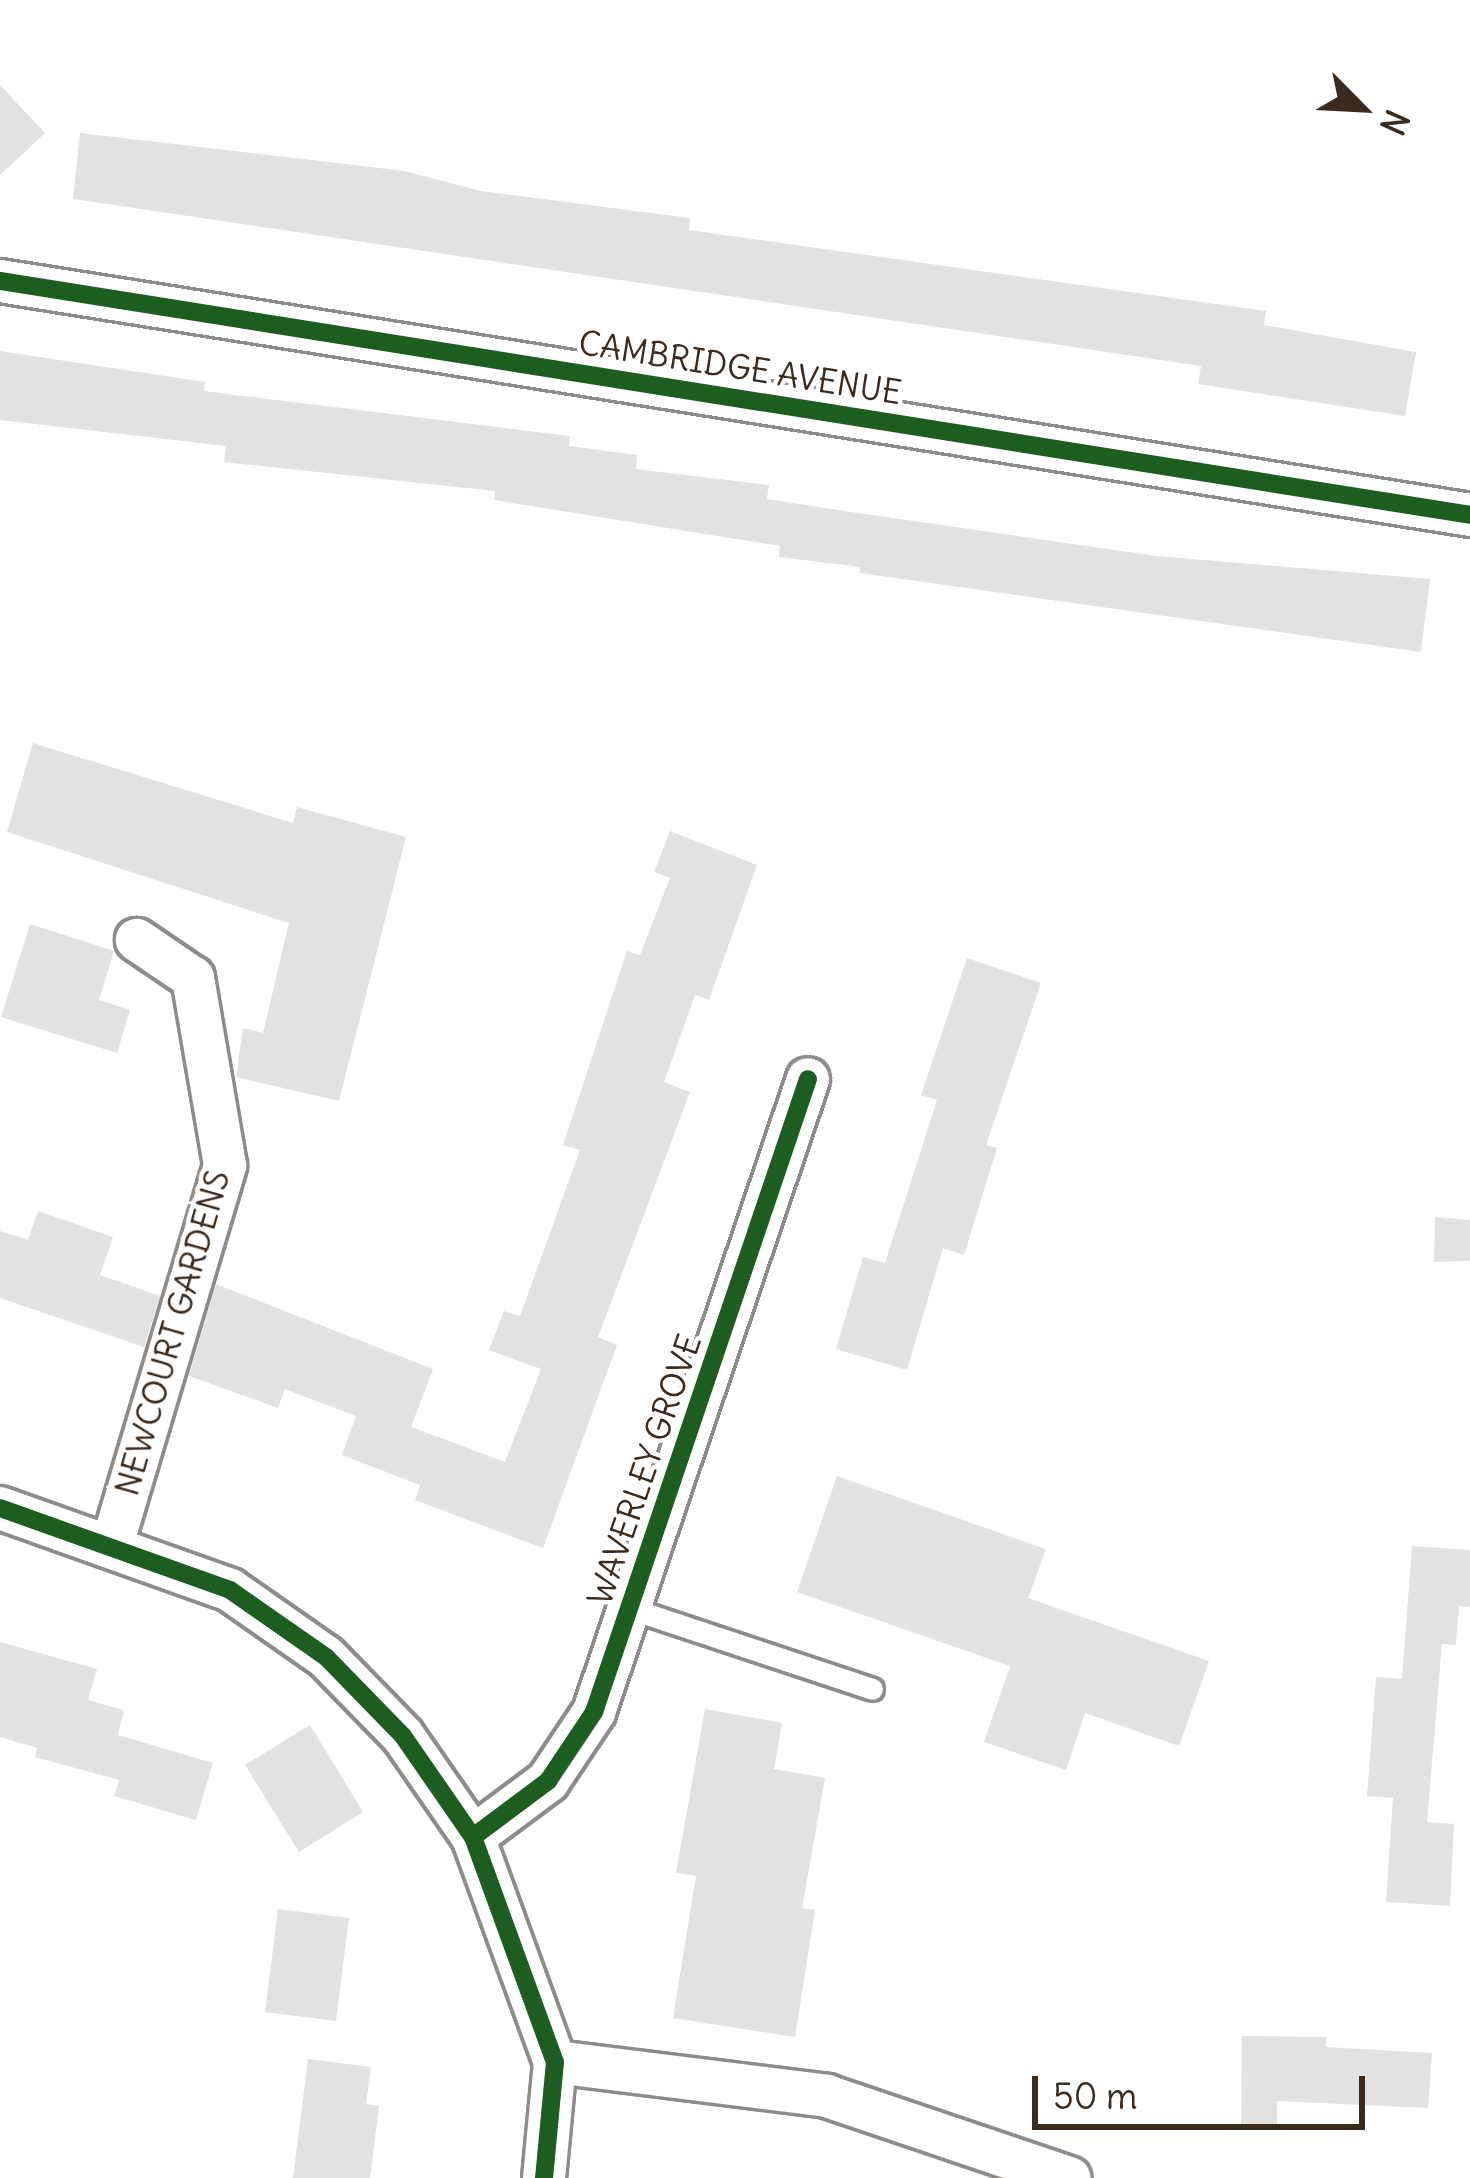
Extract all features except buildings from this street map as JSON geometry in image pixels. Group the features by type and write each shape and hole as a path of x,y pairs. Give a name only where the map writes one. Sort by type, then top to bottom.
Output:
{"street":[{"name":"CAMBRIDGE AVENUE","path":"0,281 1470,515"},
{"name":"NEWCOURT GARDENS","path":"112,1545 225,1165 194,978 136,940"},
{"name":"WAVERLEY GROVE","path":"472,1837 548,1781 594,1712 808,1079"},
{"path":"0,1508 230,1591 326,1657 403,1736 472,1837 555,2062 544,2178"},
{"path":"555,2062 827,2096 1069,2178"}],"lane":[{"path":"629,1608 872,1689"}],"cycle path":[{"path":"0,281 1470,515"},
{"path":"473,1837 548,1781 594,1712 808,1079"},
{"path":"0,1508 230,1590 326,1657 403,1736 473,1837 555,2062 544,2178"}]}
